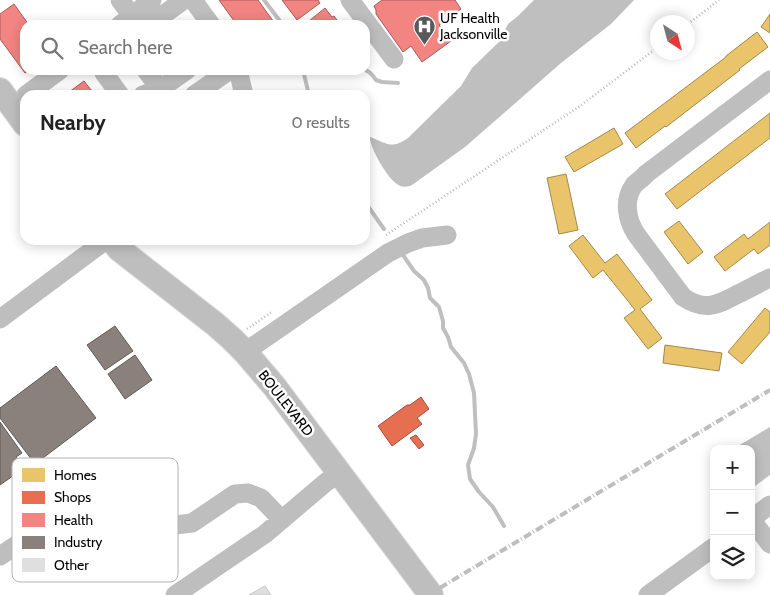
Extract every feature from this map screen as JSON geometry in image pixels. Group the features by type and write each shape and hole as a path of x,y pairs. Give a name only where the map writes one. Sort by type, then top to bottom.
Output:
{"main road":[{"name":"BOULEVARD","path":"116,245 215,324 239,346 274,386 432,595"}],"street":[{"path":"120,0 126,20 152,0"},
{"path":"156,20 184,0"},
{"path":"193,0 207,20"},
{"path":"350,0 365,20"},
{"path":"370,27 394,59"},
{"path":"34,90 53,75"},
{"path":"105,75 116,90"},
{"path":"148,75 153,90"},
{"path":"158,90 180,75"},
{"path":"201,90 223,75"},
{"path":"239,75 241,90"},
{"path":"770,80 646,174 634,185 628,204 630,225 683,298 691,303 700,306 718,304 770,278"},
{"path":"239,346 388,253 422,238 447,235"},
{"path":"0,319 99,245"},
{"path":"175,595 265,534 339,473"},
{"path":"178,524 192,523 235,494 248,492 261,498 282,520"},
{"path":"755,516 770,505"},
{"path":"755,524 770,544"},
{"path":"0,556 12,548"},
{"path":"648,595 710,550"}],"path":[{"path":"695,19 719,0"},
{"path":"380,239 580,106 650,53"},
{"path":"239,346 276,309"}],"shaded area":[{"path":"534,0 634,0 611,24 561,63 465,147 412,185 404,187 393,181 380,162 370,137 393,145 408,138 461,86 472,68 499,42 508,24"},
{"path":"770,427 770,475 755,486 755,445 740,445"}],"building: Homes":[{"path":"770,14 770,33 761,27"},
{"path":"757,32 768,47 666,127 636,148 625,133"},
{"path":"770,113 770,138 677,209 665,194"},
{"path":"614,128 623,144 574,172 565,157"},
{"path":"566,174 578,230 559,234 547,178"},
{"path":"679,221 703,252 688,264 664,232"},
{"path":"770,222 770,245 758,254 754,249 725,271 714,257 744,234 748,239"},
{"path":"583,235 605,263 617,254 652,300 640,309 662,338 648,349 624,318 635,310 603,270 593,278 569,246"},
{"path":"765,308 770,312 770,332 742,364 728,352"},
{"path":"665,345 722,353 719,371 663,363"}],"building: Shops":[{"path":"421,397 429,409 417,418 422,424 392,446 378,426"},
{"path":"416,435 424,445 419,449 410,438"}],"building: Health":[{"path":"219,0 258,0 272,20 233,20"},
{"path":"282,0 318,0 320,3 297,20"},
{"name":"UF Health Jacksonville","path":"382,0 455,0 461,9 439,25 451,41 422,62 411,46 403,52 376,14 374,6"},
{"path":"14,4 25,20 20,20 20,66 0,39 0,14"},
{"path":"325,8 337,20 310,20"},
{"path":"84,81 91,90 72,90"}],"building: Industry":[{"path":"115,326 133,351 105,370 87,345"},
{"path":"135,355 152,380 125,399 108,374"},
{"path":"56,366 96,418 43,458 30,458 0,418 0,408"},
{"path":"0,422 22,453 17,458 12,458 12,476 0,485"}],"building: Other":[{"path":"265,586 271,595 249,595"}],"waterway":[{"path":"264,0 279,20"},
{"path":"370,73 376,80 398,83"},
{"path":"304,75 308,90"},
{"path":"370,209 384,229"},
{"path":"403,255 414,271 424,280 430,298 439,307 443,328 451,347 464,363 469,374 474,393 476,434 474,448 468,465 470,479 493,507 504,526"}],"railway":[{"path":"428,595 770,390"}],"place":[{"name":"UF Health Jacksonville","path":"424,45"}]}
